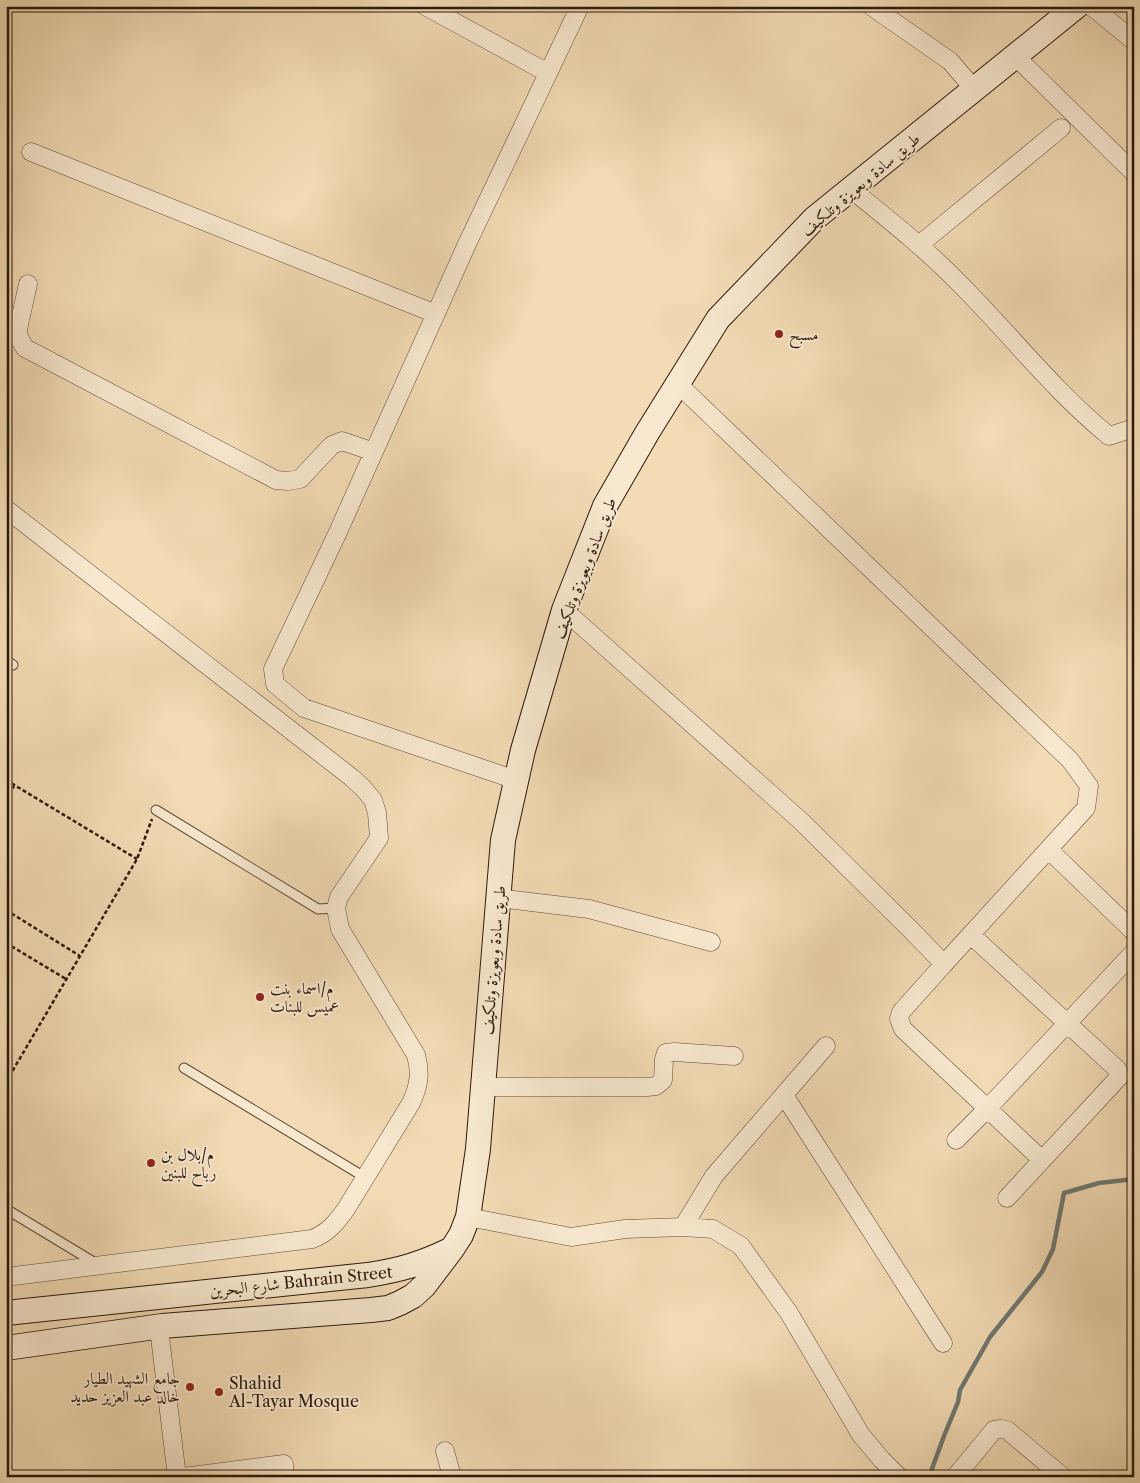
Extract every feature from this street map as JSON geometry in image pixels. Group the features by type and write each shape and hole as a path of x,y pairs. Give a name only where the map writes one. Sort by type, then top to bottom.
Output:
{"main road":[{"name":"طريق سادة وبعويزة وتلكيف","path":"452,1249 461,1235 468,1217 478,1149 503,840 523,750 564,610 606,506 647,433 718,319 815,218 1077,6"},
{"name":"شارع البحرين Bahrain Street","path":"6,1314 368,1275 406,1268 427,1261 452,1249"},
{"name":"شارع البحرين Bahrain Street","path":"8,1348 162,1326 388,1308 413,1296 424,1286 452,1249"},
{"path":"330,1313 344,1300 346,1294 344,1287 333,1278"},
{"path":"6,1314 17,1326 18,1333 8,1348"}],"street":[{"path":"425,6 548,73"},
{"path":"516,780 304,708 276,684 273,669 580,6"},
{"path":"871,6 950,61 974,89"},
{"path":"1091,6 1134,41"},
{"path":"1015,56 1134,172"},
{"path":"920,244 1061,128"},
{"path":"31,152 436,314"},
{"path":"850,189 920,244 1084,415 1109,436 1134,428"},
{"path":"28,284 18,329 19,338 25,348 276,480 300,479 332,445 342,441 374,452"},
{"path":"678,384 1070,760 1089,786 1086,808 901,1012 899,1019 903,1029 1042,1160"},
{"path":"6,509 363,788 373,800 377,813 379,838 344,888 336,908 337,918 346,940 416,1055 420,1078 417,1092 366,1178 337,1222 322,1235 312,1239 6,1277"},
{"path":"564,610 802,822 944,964"},
{"path":"1049,850 1134,932"},
{"path":"498,898 589,910 711,942"},
{"path":"971,935 1117,1069 1120,1076 1007,1198"},
{"path":"956,1140 1134,952"},
{"path":"683,1227 714,1176 826,1046"},
{"path":"483,1087 647,1088 656,1086 663,1080 666,1054 674,1052 734,1056"},
{"path":"784,1095 943,1343"},
{"path":"468,1217 571,1237 625,1229 683,1227 713,1229 742,1246 788,1313 862,1435 882,1460 899,1477"},
{"path":"162,1326 160,1337 177,1477"},
{"path":"955,1477 994,1430 1001,1429 1007,1430 1063,1477"},
{"path":"445,1451 452,1477"},
{"path":"183,1477 284,1464 285,1477"}],"lane":[{"path":"156,810 318,909 336,908"},
{"path":"184,1068 366,1178"},
{"path":"6,1209 100,1265"}],"path":[{"path":"6,780 137,859"},
{"path":"6,800 14,786"},
{"path":"6,1082 137,859 156,810"},
{"path":"6,910 80,956"},
{"path":"6,943 66,979"}],"waterway":[{"path":"1134,1033 1130,1044 1134,1057"},
{"path":"929,1477 958,1402 960,1390 990,1337 1042,1272 1053,1249 1064,1193 1099,1183 1134,1179"}],"place":[{"name":"مسبح","path":"779,334"},
{"name":"م/اسماء بنت عميس للبنات","path":"260,997"},
{"name":"م/بلال بن رباح للبنين","path":"151,1163"},
{"name":"جامع الشهيد الطيار خالد عبد العزيز حديد","path":"190,1387"},
{"name":"Shahid Al-Tayar Mosque","path":"219,1392"}]}
